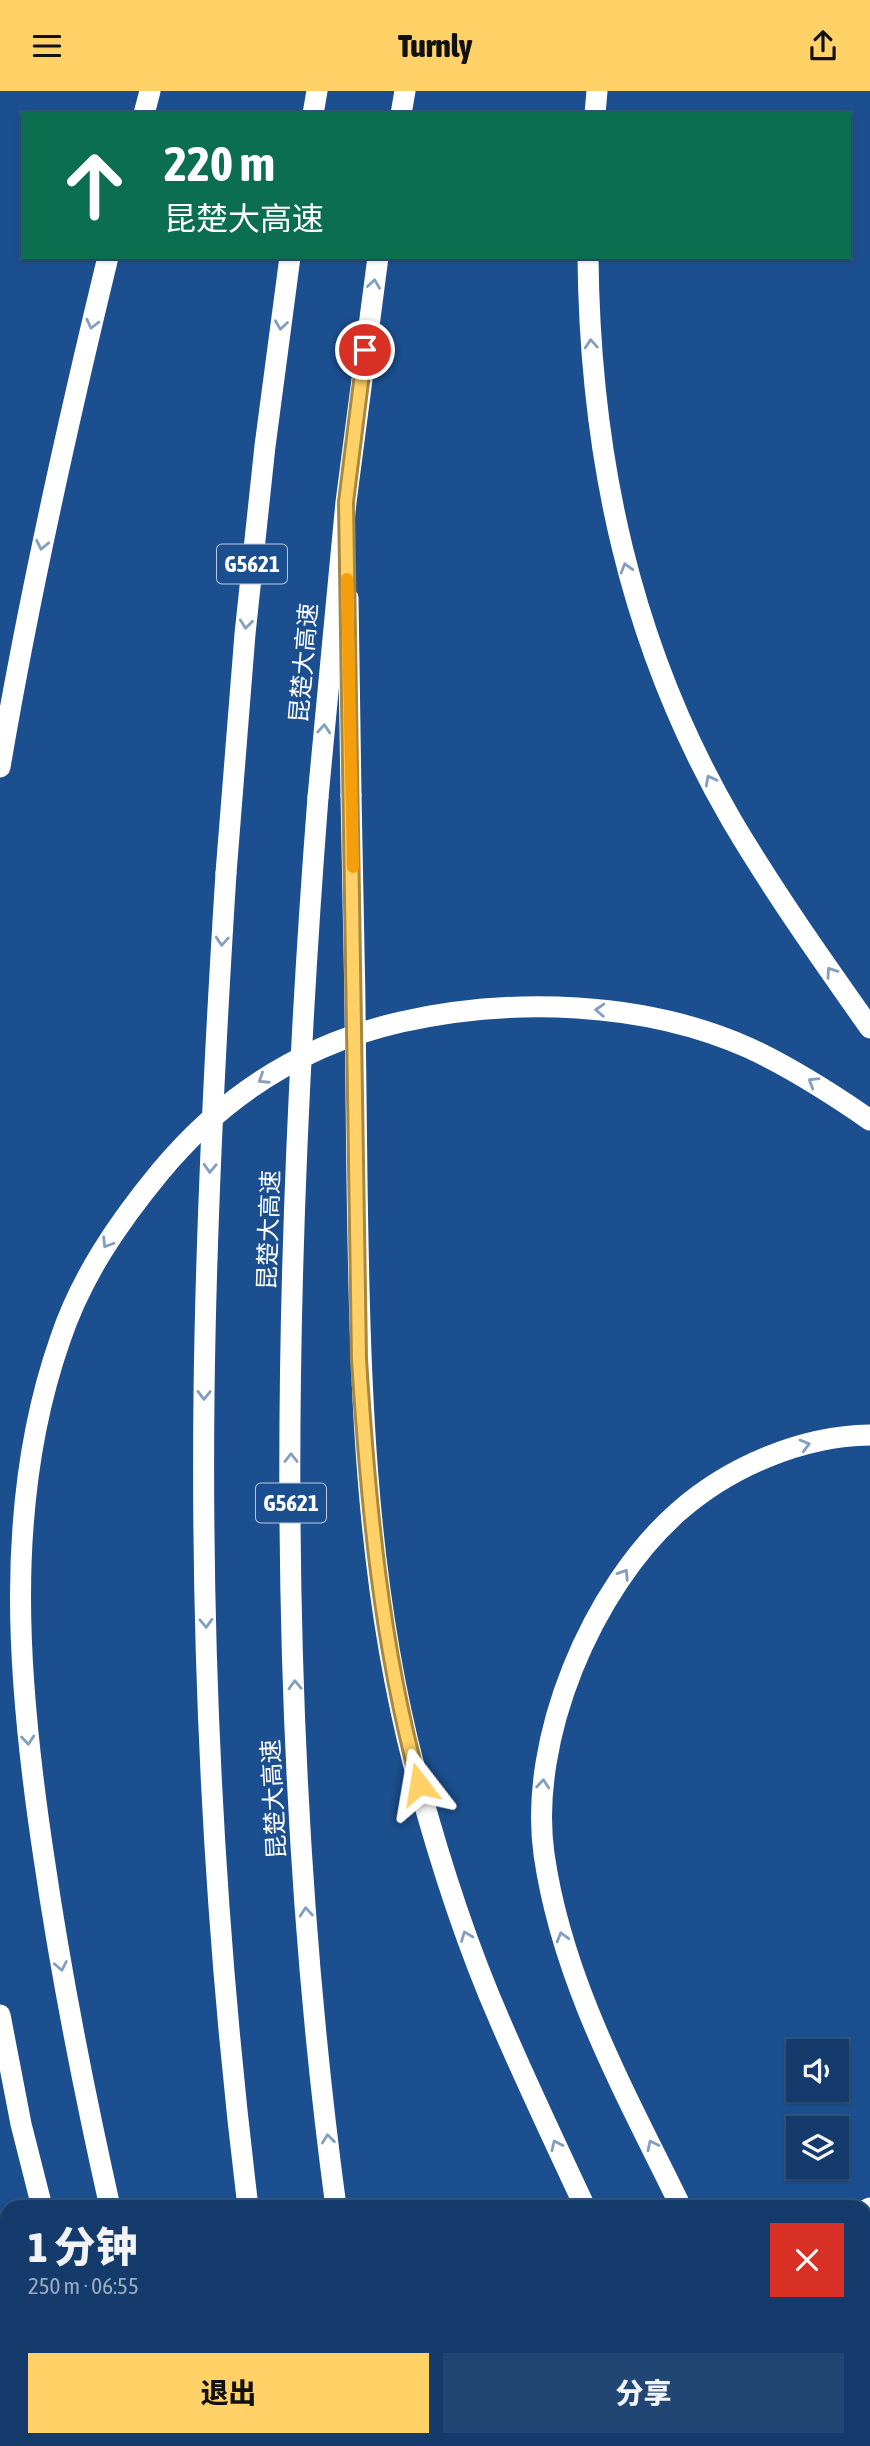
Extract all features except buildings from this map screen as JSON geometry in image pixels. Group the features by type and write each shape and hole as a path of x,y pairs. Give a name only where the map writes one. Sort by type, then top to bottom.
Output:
{"highway":[{"path":"145,112 150,91"},
{"path":"313,112 317,91"},
{"path":"401,112 405,91"},
{"path":"595,112 597,91"},
{"path":"0,767 25,625 70,413 108,259"},
{"name":"G5621","path":"247,2200 227,2008 217,1875 209,1712 204,1397 214,1068 226,873 245,634 265,446 290,259"},
{"name":"昆楚大高速","path":"335,2200 317,2047 297,1758 290,1451 293,1274 300,1088 318,797 346,502 378,259"},
{"path":"588,259 593,375 610,501 622,554 657,666 682,725 732,821 794,919 870,1028"},
{"path":"346,502 359,1359 368,1495 384,1616 413,1763 458,1916 499,2019 581,2200"},
{"path":"108,2200 57,1945 31,1773 22,1672 20,1567 26,1490 39,1410 59,1341 71,1311 108,1240 137,1199 179,1150 209,1121 261,1080 323,1047 357,1034 424,1017 512,1009 616,1011 684,1024 749,1048 810,1080 870,1120"},
{"path":"678,2200 601,2042 560,1931 543,1852 541,1808 545,1766 554,1723 564,1689 583,1644 632,1561 678,1511 742,1468 776,1453 812,1443 870,1435"},
{"path":"0,2015 21,2124 39,2200"}],"slow traffic":[{"path":"347,579 353,867"}],"route":[{"path":"365,350 346,502 359,1359 368,1495 384,1616 419,1784"}]}
